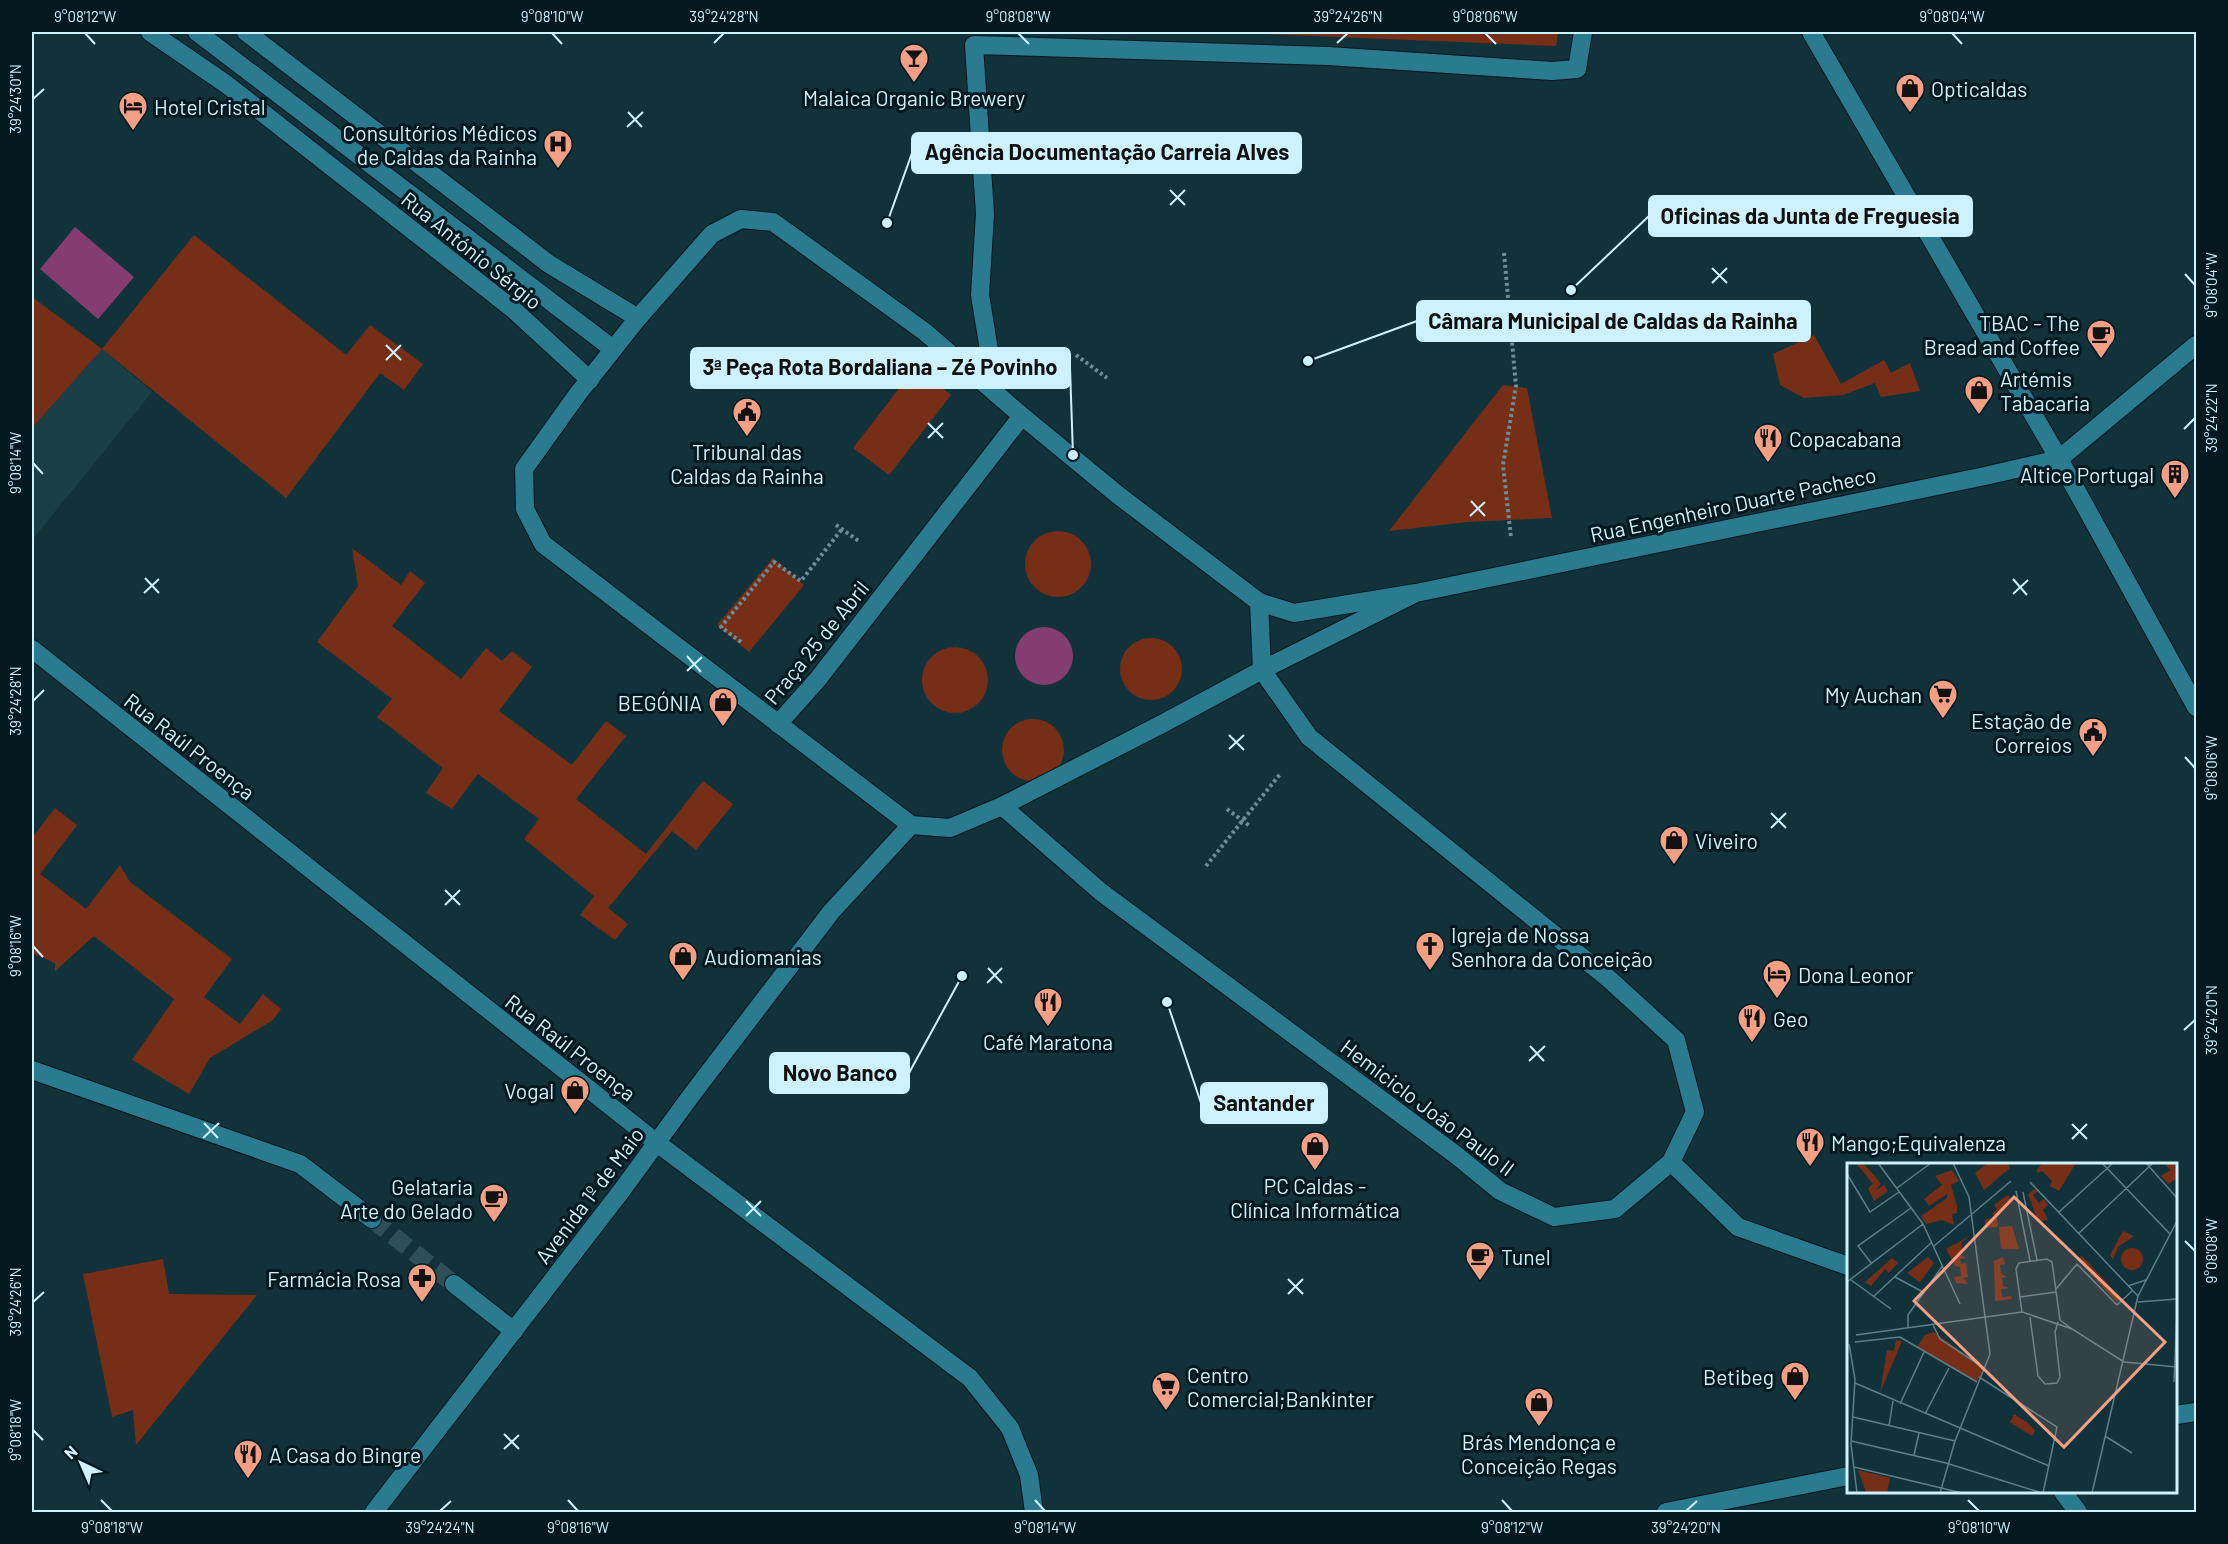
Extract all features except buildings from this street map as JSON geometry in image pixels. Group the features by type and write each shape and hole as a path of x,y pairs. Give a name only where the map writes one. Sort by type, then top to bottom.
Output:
{"street":[{"name":"Rua António Sérgio","path":"150,32 226,84 514,310 590,380"},
{"path":"197,32 613,349"},
{"name":"Rua António Sérgio","path":"246,32 549,264 638,318"},
{"path":"996,393 980,295 985,214 974,45 1328,56 1552,71 1577,69 1583,32"},
{"path":"1812,32 2059,459 2196,706"},
{"path":"778,724 543,544 525,509 524,469 613,349 712,234 741,219 773,222 925,332 1118,495 1258,602 1294,613 1416,592"},
{"path":"2059,459 2196,345"},
{"name":"Praça 25 de Abril","path":"911,825 778,724 818,679 1022,416"},
{"name":"Rua Engenheiro Duarte Pacheco","path":"1416,592 2059,459"},
{"path":"911,825 950,828 1002,806 1416,592"},
{"path":"1258,602 1262,670"},
{"name":"Rua Raúl Proença","path":"32,649 657,1143 970,1378 1010,1428 1029,1475 1034,1512"},
{"name":"Hemiciclo João Paulo II","path":"1002,806 1101,892 1456,1155 1500,1191 1554,1217 1616,1209 1671,1162 1695,1112 1676,1040 1609,980 1309,737 1262,670"},
{"name":"Avenida 1º de Maio","path":"374,1512 831,912 911,825"},
{"path":"32,1070 300,1164 372,1220"},
{"path":"1671,1162 1738,1227 1847,1266"},
{"path":"454,1284 514,1331"},
{"path":"2177,1415 2196,1412"},
{"path":"1666,1512 1847,1476"}],"path":[{"path":"1504,253 1516,387 1503,465 1514,572"},
{"path":"1077,355 1107,378"},
{"path":"837,525 860,542"},
{"path":"741,642 721,627 774,562 801,581 842,529"},
{"path":"1206,866 1281,773"},
{"path":"1227,808 1250,826"}],"shaded area":[{"path":"1217,32 1558,32 1556,46"},
{"path":"75,227 134,277 98,319 40,269"},
{"path":"194,235 346,355 370,325 423,364 404,390 380,373 286,498 102,349"},
{"path":"32,297 102,349 32,428"},
{"path":"1814,335 1841,384 1884,360 1891,373 1910,363 1920,391 1881,397 1875,383 1843,395 1804,398 1780,385 1773,354"},
{"path":"102,349 152,392 32,540 32,428"},
{"path":"915,368 951,395 889,475 853,448"},
{"path":"1503,385 1527,388 1552,518 1468,522 1389,531"},
{"path":"1058,531 1070,534 1081,541 1088,552 1091,564 1088,576 1081,587 1070,594 1058,597 1046,594 1035,587 1028,576 1025,564 1028,552 1035,541 1046,534"},
{"path":"352,548 401,585 410,571 425,583 392,626 461,679 486,648 502,661 512,651 532,667 499,711 572,765 606,721 626,736 576,799 646,854 703,781 733,804 696,850 672,831 608,908 628,924 615,940 580,915 594,896 524,839 539,819 478,774 452,809 426,793 443,768 377,717 392,699 317,642 358,586"},
{"path":"773,558 804,585 749,652 717,625"},
{"path":"1044,627 1055,629 1068,640 1073,656 1071,667 1060,680 1044,685 1033,683 1020,672 1015,656 1017,645 1028,632"},
{"path":"1145,638 1157,638 1173,647 1180,657 1182,669 1180,681 1173,691 1157,700 1145,700 1134,695 1125,686 1120,675 1120,663 1125,652 1134,643"},
{"path":"949,647 961,647 973,652 983,662 988,680 986,693 973,708 961,713 949,713 937,708 927,698 922,686 922,674 927,662 937,652"},
{"path":"1027,719 1039,719 1055,728 1062,738 1064,750 1062,762 1055,772 1039,781 1027,781 1016,776 1007,767 1002,756 1002,744 1007,733 1016,724"},
{"path":"55,808 77,825 40,874 86,909 120,865 130,882 232,959 204,997 240,1024 263,994 281,1009 273,1020 210,1058 189,1094 132,1060 174,999 94,936 55,971 55,963 32,953 32,838"},
{"path":"163,1259 169,1294 257,1295 136,1445 133,1410 112,1417 83,1274"}],"tunnel":[{"path":"372,1219 454,1284"}],"place":[{"name":"Malaica Organic Brewery","path":"914,84"},
{"name":"Opticaldas","path":"1910,114"},
{"name":"Hotel Cristal","path":"133,132"},
{"name":"Consultórios Médicos de Caldas da Rainha","path":"558,170"},
{"name":"Agência Documentação Carreia Alves","path":"887,223"},
{"name":"Oficinas da Junta de Freguesia","path":"1571,290"},
{"name":"TBAC - The Bread and Coffee","path":"2101,360"},
{"name":"Câmara Municipal de Caldas da Rainha","path":"1308,361"},
{"name":"Artémis Tabacaria","path":"1979,416"},
{"name":"Tribunal das Caldas da Rainha","path":"747,438"},
{"name":"3ª Peça Rota Bordaliana – Zé Povinho","path":"1073,455"},
{"name":"Copacabana","path":"1768,464"},
{"name":"Altice Portugal","path":"2175,500"},
{"name":"My Auchan","path":"1943,720"},
{"name":"BEGÓNIA","path":"723,728"},
{"name":"Estação de Correios","path":"2093,758"},
{"name":"Viveiro","path":"1674,866"},
{"name":"Igreja de Nossa Senhora da Conceição","path":"1430,972"},
{"name":"Novo Banco","path":"962,976"},
{"name":"Audiomanias","path":"683,982"},
{"name":"Dona Leonor","path":"1777,1000"},
{"name":"Santander","path":"1167,1002"},
{"name":"Café Maratona","path":"1048,1028"},
{"name":"Geo","path":"1752,1044"},
{"name":"Vogal","path":"575,1116"},
{"name":"Mango;Equivalenza","path":"1810,1168"},
{"name":"PC Caldas - Clínica Informática","path":"1315,1172"},
{"name":"Gelataria Arte do Gelado","path":"494,1224"},
{"name":"Tunel","path":"1480,1282"},
{"name":"Farmácia Rosa","path":"422,1304"},
{"name":"Betibeg","path":"1795,1402"},
{"name":"Centro Comercial;Bankinter","path":"1166,1412"},
{"name":"Brás Mendonça e Conceição Regas","path":"1539,1428"},
{"name":"A Casa do Bingre","path":"248,1480"}]}
